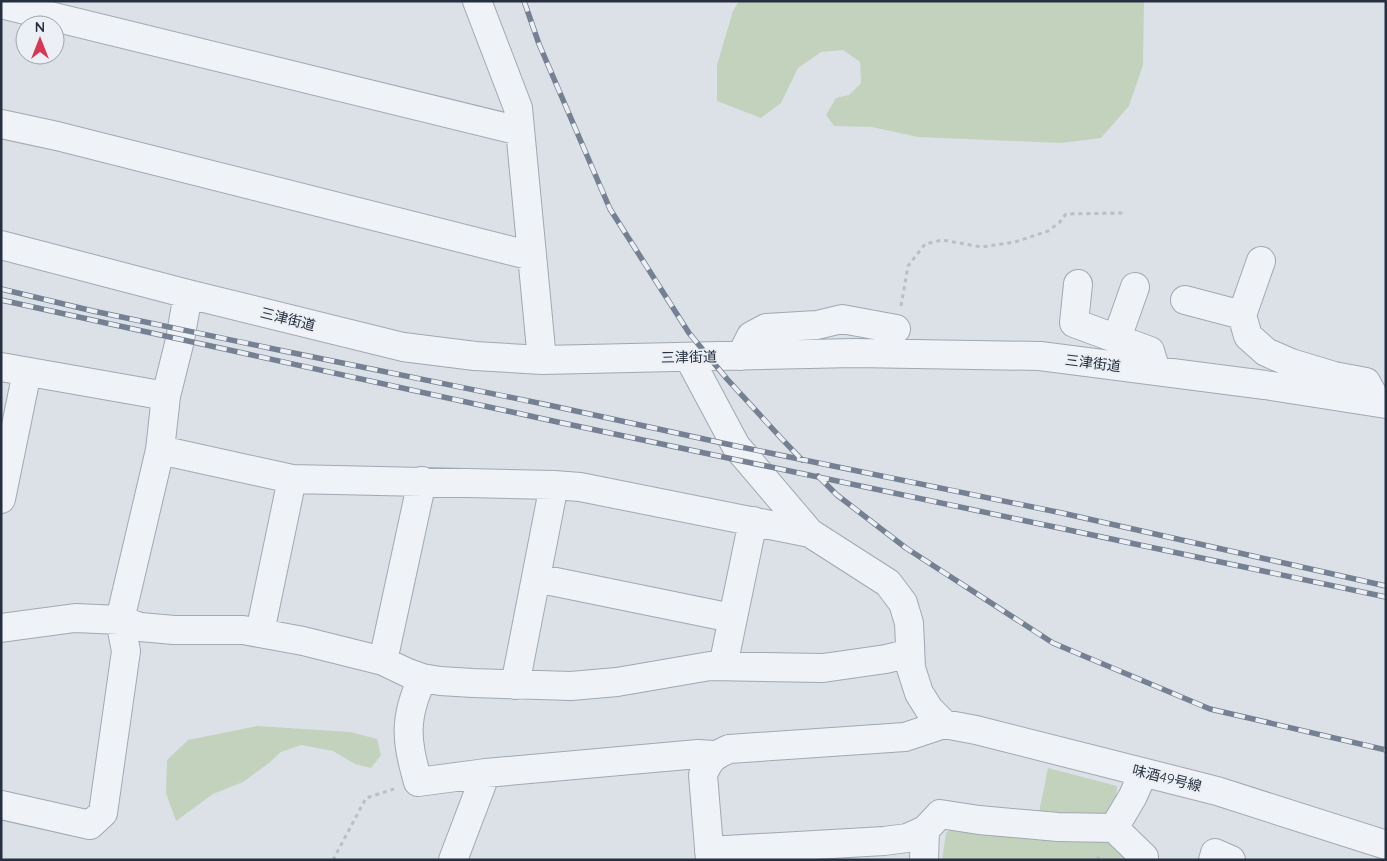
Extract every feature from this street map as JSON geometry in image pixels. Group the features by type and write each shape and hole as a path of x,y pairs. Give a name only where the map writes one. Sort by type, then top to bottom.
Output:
{"street":[{"path":"478,1 518,108 542,360"},
{"path":"1,4 520,131"},
{"path":"1,124 57,136 532,256"},
{"name":"三津街道","path":"1,246 403,347 475,356 542,360 855,353 1040,356 1265,385 1382,403"},
{"path":"1261,261 1242,315 1248,336 1266,352 1290,363 1334,376 1366,382 1382,403"},
{"path":"1078,284 1074,324 1150,350 1156,371"},
{"path":"1117,338 1134,287"},
{"path":"1,805 90,825 104,813 126,651 120,620 160,450 166,396 180,340 188,294"},
{"path":"1185,300 1242,315"},
{"path":"741,356 751,336 766,328 817,325 842,319 896,329"},
{"path":"422,678 415,696 409,724 410,744 418,782 486,773 698,754 714,755 729,750 905,737 944,724 929,709 919,693 910,668 909,623 903,602 888,583 810,533 736,446 689,358"},
{"path":"1,499 14,370 166,396"},
{"path":"160,450 292,479 554,484 580,487 810,533"},
{"path":"260,632 292,479"},
{"path":"383,660 422,481"},
{"path":"515,685 554,484"},
{"path":"723,666 753,521"},
{"path":"536,578 732,618"},
{"path":"1,628 75,618 120,620 140,627 174,630 243,630 303,640 383,660 422,678 440,681 515,685 572,686 617,682 710,666 823,668 886,659 910,653"},
{"name":"味酒49号線","path":"944,724 976,730 1217,791 1386,845"},
{"path":"714,755 703,775 710,855 907,838 925,830 940,814 988,821 1050,826 1114,828 1144,857 1144,860"},
{"path":"453,860 486,773"},
{"path":"1114,828 1133,796 1143,773"},
{"path":"924,860 925,830"},
{"path":"1213,860 1215,853 1231,860"}],"path":[{"path":"896,329 908,266 925,244 942,240 966,246 982,247 1015,242 1048,231 1059,223 1066,214 1123,213"},
{"path":"333,860 366,798 418,782"}],"green space":[{"path":"739,1 1144,1 1143,65 1129,106 1101,138 1061,143 918,137 872,127 834,126 826,115 836,98 849,95 861,83 860,62 843,50 821,52 798,68 781,103 761,118 717,101 717,65 733,11"},
{"path":"257,726 350,732 377,739 381,755 371,768 355,764 333,751 301,745 281,752 243,782 213,794 176,821 166,793 167,760 188,740"},
{"path":"1048,768 1117,786 1115,812 1136,828 1148,860 942,860 946,833 960,820 1036,827"}],"railway":[{"path":"524,1 539,44 610,209 689,333 727,379 802,460"},
{"path":"1,289 93,311 1062,513 1386,586"},
{"path":"1,300 553,421 1386,597"},
{"path":"818,476 837,495 906,548 1053,643 1210,709 1386,750"}]}
